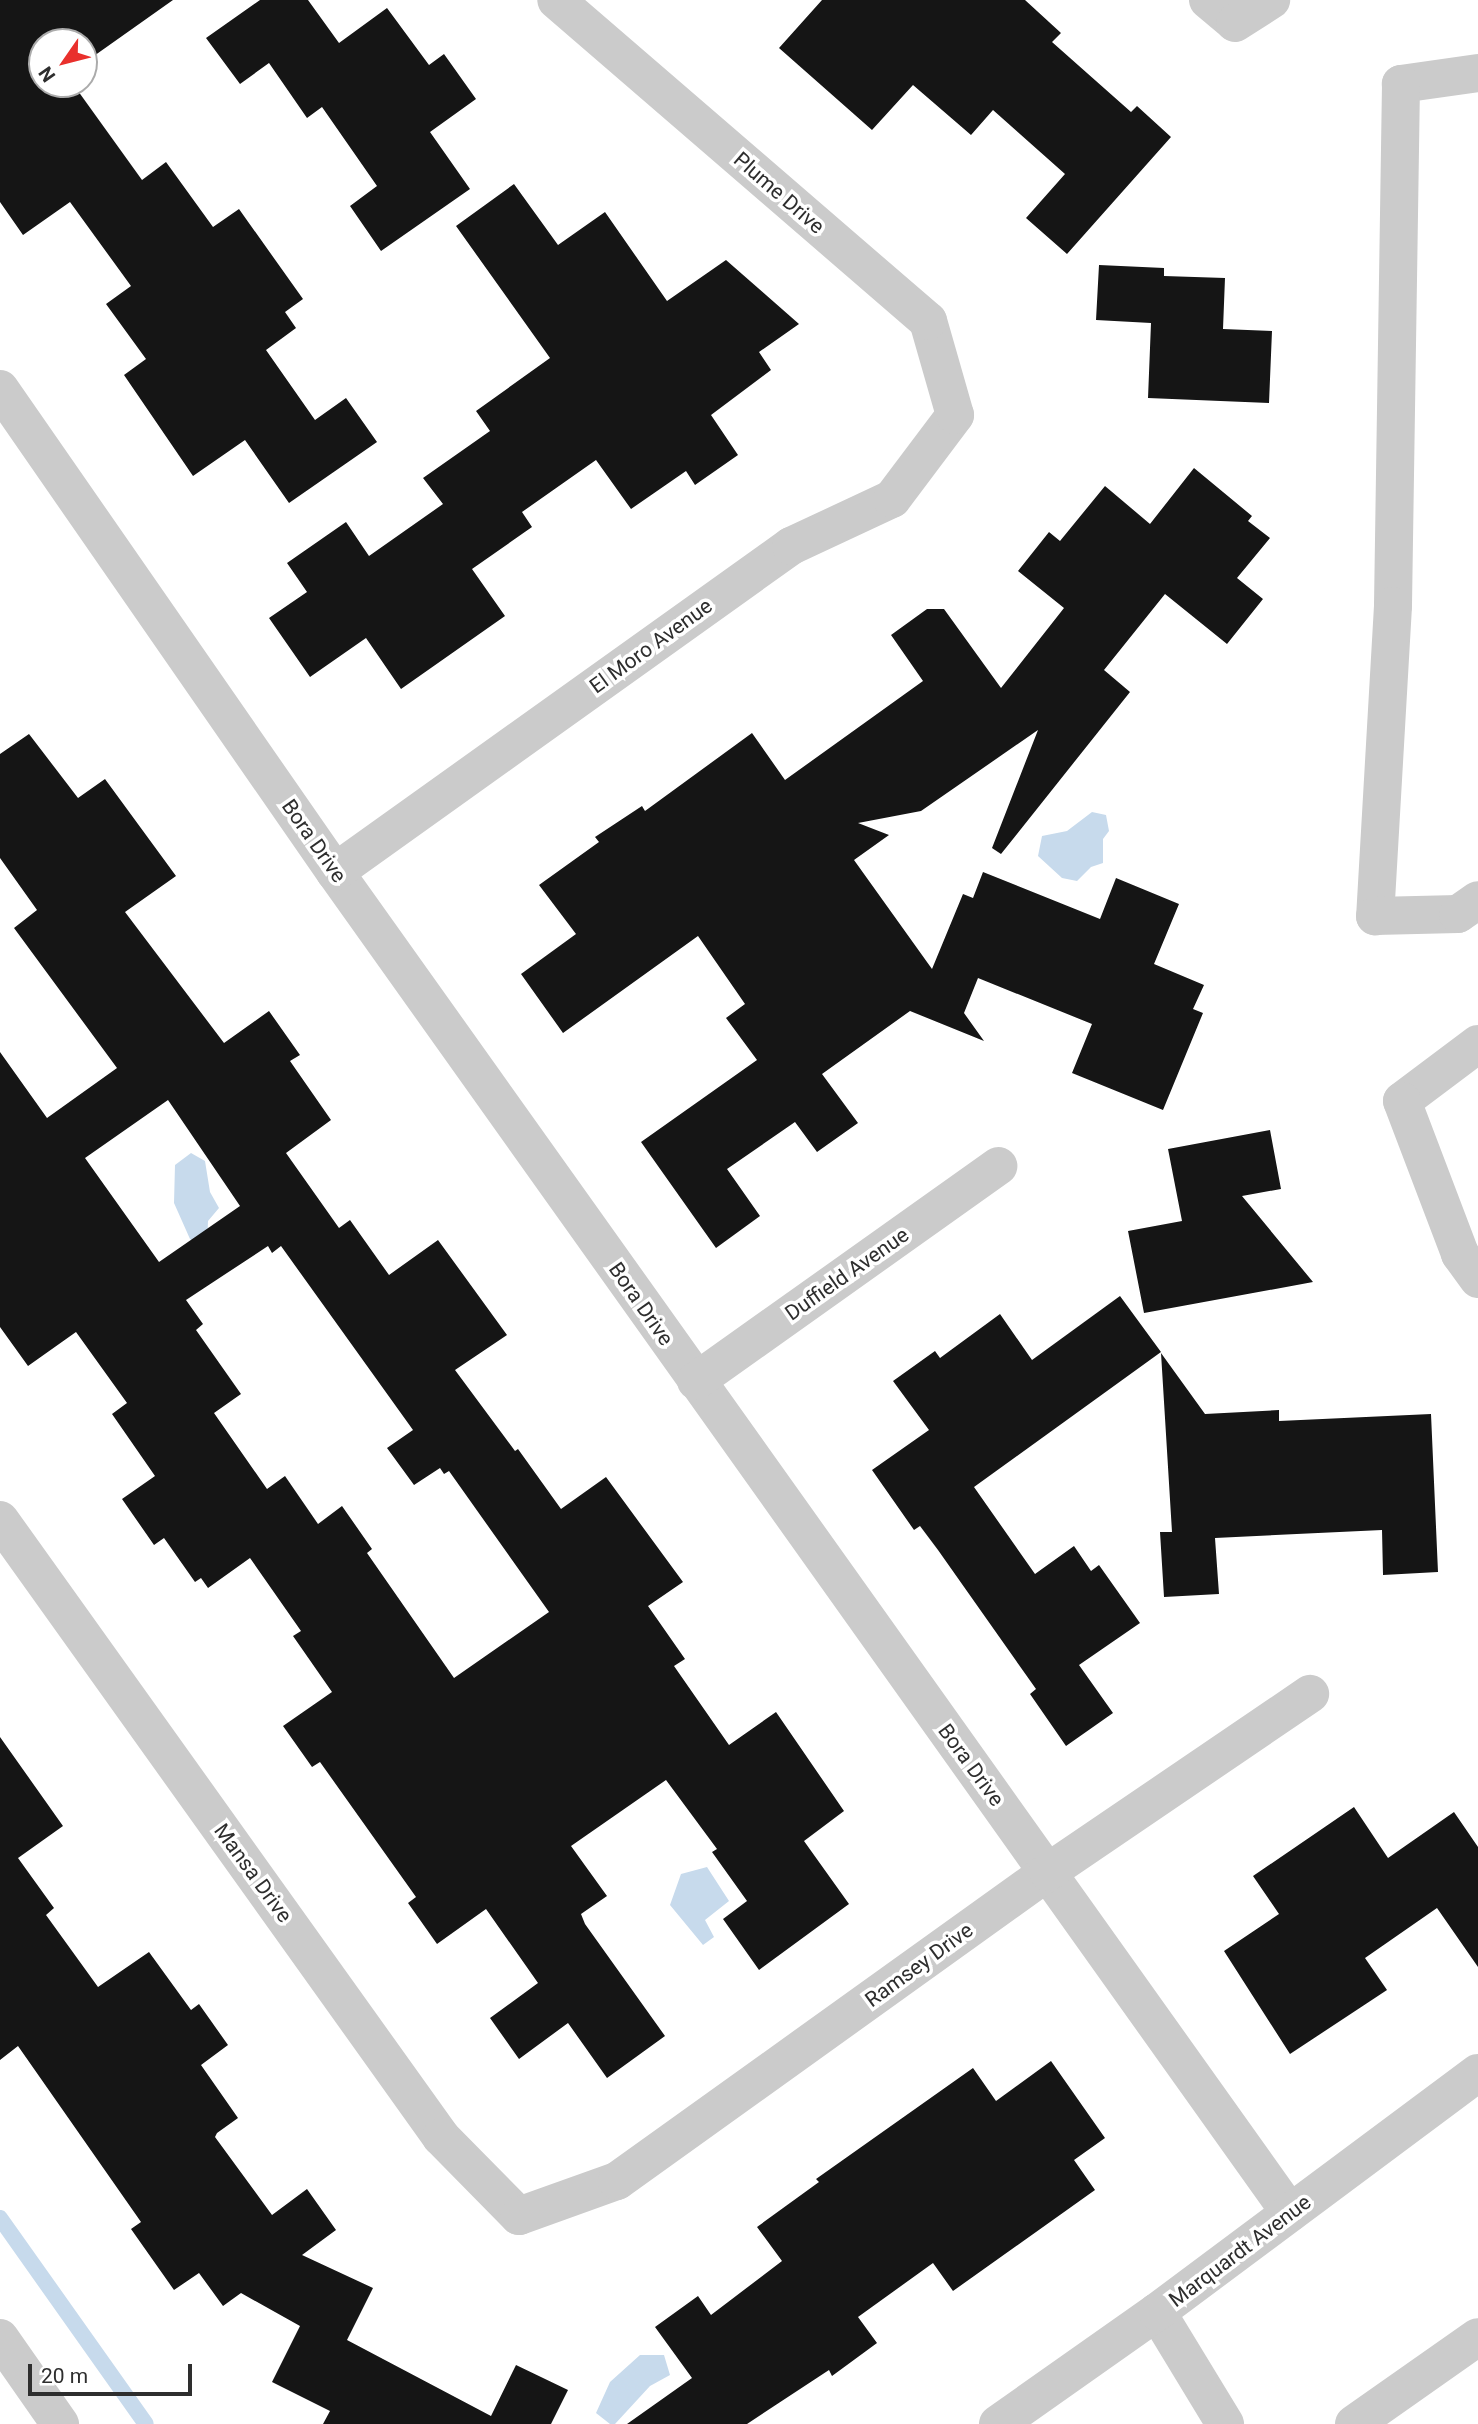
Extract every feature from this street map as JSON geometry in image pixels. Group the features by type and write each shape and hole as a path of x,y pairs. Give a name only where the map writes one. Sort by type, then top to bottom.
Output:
{"street":[{"name":"Plume Drive","path":"555,0 928,321 955,415"},
{"path":"1208,0 1235,23 1271,0"},
{"path":"1478,73 1401,84 1393,606 1376,916 1458,914 1478,900"},
{"name":"Bora Drive","path":"0,389 335,872 1290,2213"},
{"name":"El Moro Avenue","path":"335,872 791,546 892,499 955,415"},
{"path":"1478,1044 1402,1101 1460,1254 1478,1279"},
{"name":"Duffield Avenue","path":"696,1381 998,1166"},
{"name":"Mansa Drive","path":"0,1520 441,2137 519,2216"},
{"name":"Ramsey Drive","path":"519,2216 617,2181 1048,1872 1310,1694"},
{"name":"Marquardt Avenue","path":"998,2424 1157,2312 1478,2073"},
{"path":"1157,2312 1225,2424"},
{"path":"1354,2424 1478,2337"},
{"path":"0,2338 60,2424"}],"water":[{"path":"1092,812 1106,815 1109,831 1103,839 1103,863 1091,867 1077,881 1062,878 1038,856 1042,836 1067,831"},
{"path":"191,1153 205,1161 210,1192 219,1208 208,1221 207,1244 198,1246 190,1239 174,1203 175,1165"},
{"path":"707,1867 729,1901 705,1920 714,1937 703,1945 670,1905 681,1874"},
{"path":"640,2355 664,2355 670,2375 650,2386 615,2424 610,2424 596,2413 610,2382"}],"building":[{"path":"0,0 173,0 98,53 98,28 28,28 28,98 83,98 142,180 166,162 213,227 239,209 303,299 285,312 296,328 266,350 315,420 346,398 377,442 289,503 245,440 193,476 124,375 146,359 106,304 131,286 70,202 23,235 0,202"},
{"path":"260,0 308,0 339,43 387,8 429,65 444,54 476,99 430,132 470,189 381,251 350,206 377,186 322,107 307,118 269,63 240,84 206,38"},
{"path":"822,0 1025,0 1061,33 1052,42 1131,112 1137,106 1171,137 1067,254 1026,218 1065,174 993,110 971,135 913,85 872,130 779,48"},
{"path":"514,184 558,245 605,212 667,301 726,260 799,324 759,352 771,370 711,415 738,455 695,485 686,471 631,509 596,460 522,512 532,527 472,569 505,616 401,689 366,638 310,677 269,618 307,592 287,563 346,522 369,556 443,504 423,478 490,431 476,411 550,358 456,226"},
{"path":"1099,265 1164,268 1164,276 1225,278 1223,329 1272,331 1269,403 1148,398 1151,323 1096,320"},
{"path":"1194,468 1252,516 1248,521 1270,538 1237,578 1263,599 1227,644 1165,594 1104,670 1130,692 1001,854 992,848 1038,730 921,811 858,823 889,835 854,860 932,969 963,894 973,898 983,872 1100,919 1116,878 1179,904 1154,964 1204,985 1193,1009 1203,1013 1163,1110 1072,1073 1092,1024 978,978 964,1013 984,1041 910,1011 822,1074 858,1123 817,1152 795,1122 727,1169 760,1216 716,1248 641,1142 757,1060 726,1018 745,1004 698,936 563,1033 521,974 576,934 539,885 599,842 595,837 642,806 645,811 752,733 785,780 923,681 891,635 927,609 944,609 1001,688 1064,608 1018,571 1049,532 1060,541 1105,486 1150,524"},
{"path":"29,734 78,798 105,779 176,876 125,912 224,1043 269,1011 300,1055 290,1061 331,1120 286,1153 339,1228 350,1220 389,1275 438,1240 507,1335 455,1370 515,1451 518,1449 561,1509 606,1477 683,1582 648,1606 685,1659 674,1666 729,1745 776,1712 844,1811 804,1841 849,1904 759,1970 723,1919 747,1901 712,1852 717,1849 666,1780 571,1846 607,1896 581,1914 585,1924 665,2036 607,2078 568,2023 519,2059 490,2018 538,1983 486,1909 437,1944 408,1903 416,1897 320,1762 312,1767 283,1726 332,1692 293,1636 301,1631 250,1558 208,1588 201,1578 195,1582 164,1538 154,1545 122,1499 155,1476 112,1414 127,1403 76,1332 28,1366 0,1327 0,1052 47,1118 117,1068 14,928 37,910 0,858 0,754","holes":["168,1100 240,1206 159,1262 85,1158","268,1246 272,1253 281,1246 413,1430 387,1448 414,1485 440,1468 444,1474 449,1471 549,1612 454,1678 367,1553 372,1549 342,1506 318,1524 285,1476 267,1489 214,1413 241,1394 196,1330 203,1324 186,1300"]},
{"path":"1270,1130 1281,1189 1242,1196 1313,1282 1144,1313 1128,1231 1182,1221 1168,1149"},
{"path":"1120,1296 1161,1352 974,1487 1035,1574 1074,1546 1091,1571 1099,1565 1140,1623 1079,1665 1113,1713 1066,1746 1030,1694 1036,1689 938,1550 920,1526 914,1530 872,1470 929,1430 893,1381 935,1351 940,1358 1000,1314 1032,1360"},
{"path":"1161,1353 1205,1414 1279,1410 1279,1421 1431,1414 1438,1572 1383,1575 1382,1530 1215,1538 1219,1594 1164,1597 1160,1532 1172,1532"},
{"path":"0,1737 63,1826 18,1858 54,1908 46,1915 98,1987 149,1952 191,2010 199,2004 228,2045 201,2065 238,2118 215,2137 272,2215 307,2189 336,2230 302,2255 373,2288 347,2340 491,2416 516,2365 568,2390 551,2424 323,2424 330,2411 272,2382 300,2326 241,2293 223,2306 199,2273 174,2290 131,2229 141,2222 18,2046 0,2060"},
{"path":"1354,1807 1388,1858 1454,1812 1478,1847 1478,1967 1437,1908 1365,1958 1387,1990 1290,2054 1224,1951 1279,1914 1253,1876"},
{"path":"1051,2061 1105,2138 1074,2160 1095,2190 953,2291 933,2263 858,2317 877,2343 832,2376 829,2370 747,2424 627,2424 692,2378 655,2327 698,2296 711,2315 782,2261 757,2227 819,2182 816,2179 973,2068 996,2101"}],"waterway":[{"path":"0,2218 146,2424"}]}
